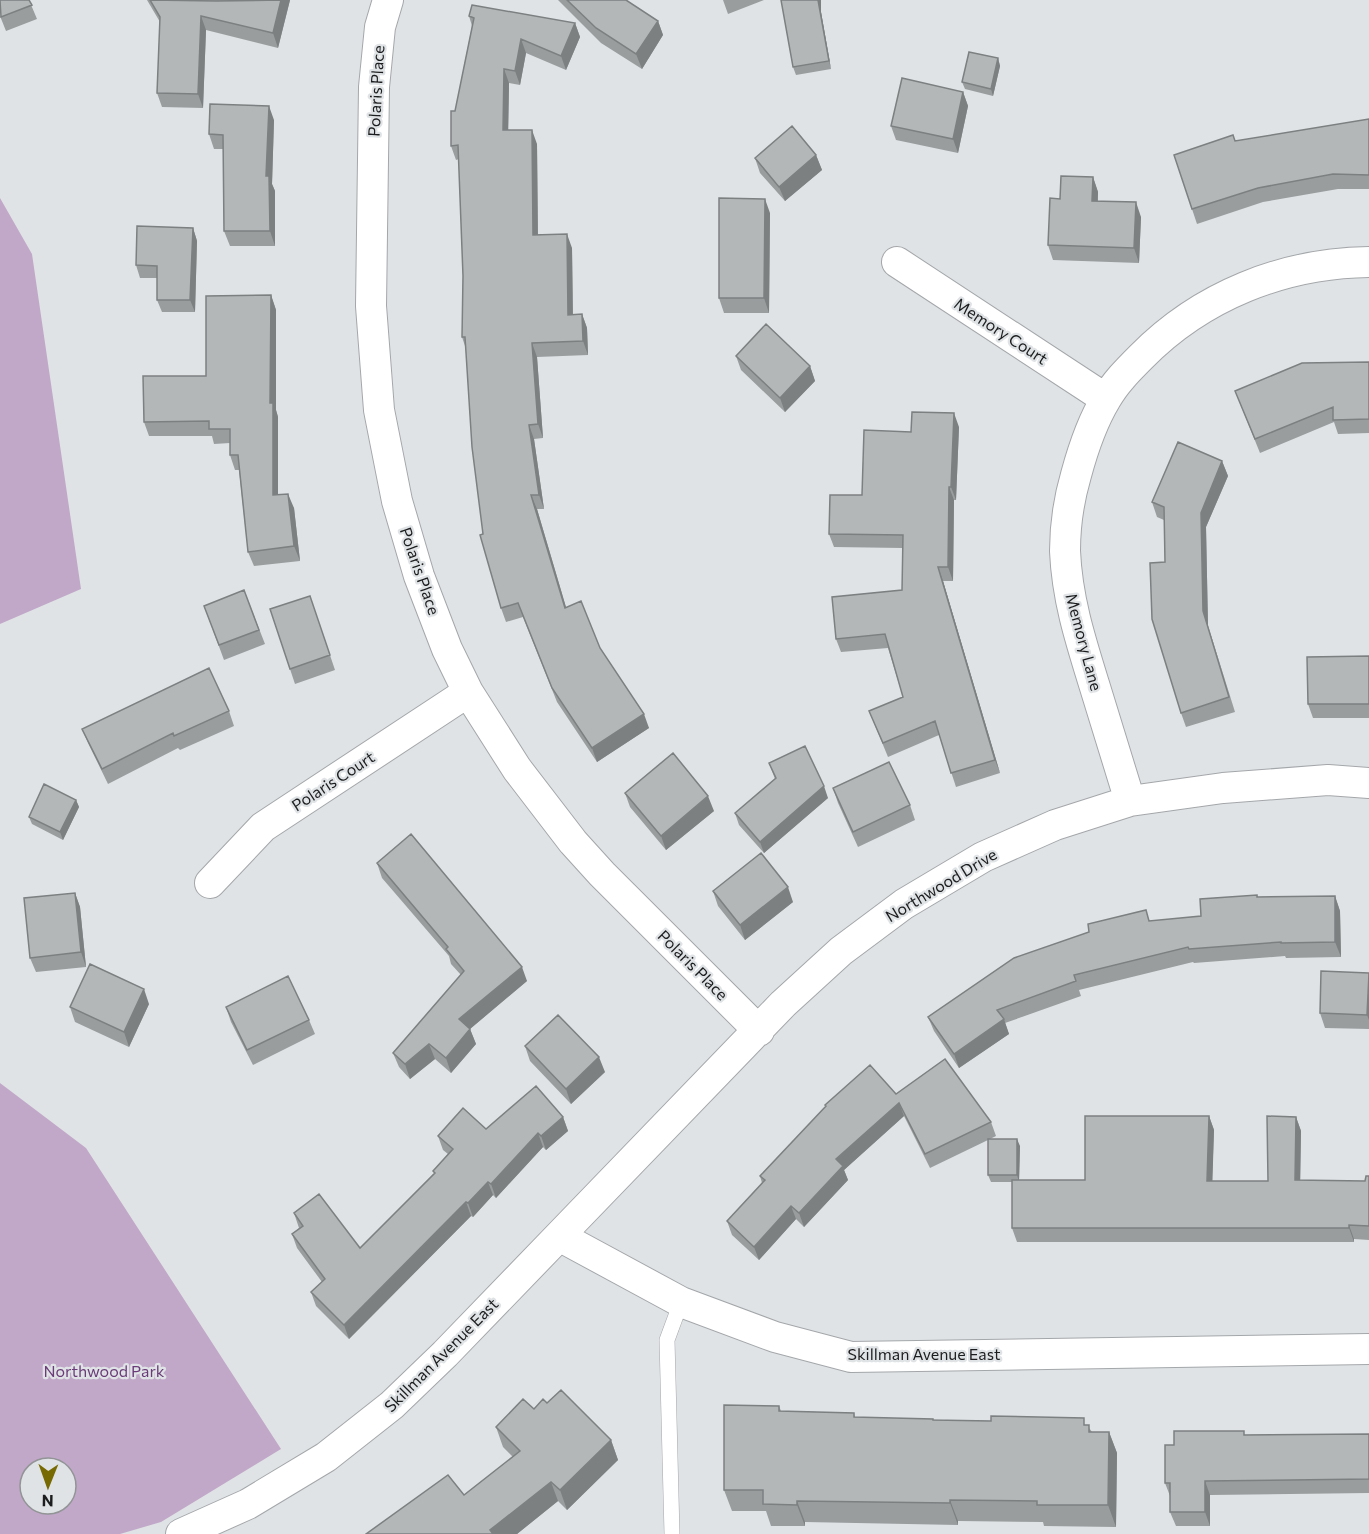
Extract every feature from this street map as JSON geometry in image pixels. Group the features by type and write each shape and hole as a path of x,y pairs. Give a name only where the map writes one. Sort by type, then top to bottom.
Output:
{"street":[{"name":"Polaris Place","path":"388,0 380,27 374,87 371,306 379,410 397,501 419,576 447,649 468,692 517,770 573,842 602,874 759,1031"},
{"name":"Memory Court","path":"897,262 1106,399"},
{"name":"Memory Lane","path":"1130,801 1070,602 1065,549 1070,497 1083,446 1106,399 1125,373 1152,345 1194,313 1240,288 1290,271 1341,262 1369,262"},
{"name":"Polaris Court","path":"210,883 263,827 468,692"},
{"name":"Northwood Drive","path":"559,1236 783,1004 841,951 904,904 983,857 1055,825 1130,801 1258,785 1328,780 1369,783"},
{"name":"Skillman Avenue East","path":"181,1534 248,1504 317,1463 392,1405 445,1354 559,1236 681,1302 775,1337 851,1357 1369,1349"}],"lane":[{"path":"672,1534 667,1340 681,1302"}],"green space":[{"path":"0,198 32,254 81,589 0,624"},
{"name":"Northwood Park","path":"0,1083 86,1148 281,1449 161,1522 120,1534 0,1534"}],"building":[{"path":"0,0 29,0 32,5 1,17"},
{"path":"150,0 281,0 273,33 201,16 198,94 157,93 160,17"},
{"path":"567,0 626,0 658,21 636,54 596,28"},
{"path":"781,0 818,0 829,61 793,67"},
{"path":"472,5 575,23 561,56 521,39 515,71 504,69 503,130 532,130 533,235 567,234 568,315 582,314 583,341 532,343 538,424 529,425 539,495 531,495 565,608 581,601 600,648 644,714 592,748 552,688 518,603 501,608 480,535 483,534 472,447 465,337 462,337 463,276 458,145 451,146 451,111 455,111 474,18 469,16"},
{"path":"969,52 998,58 991,89 962,82"},
{"path":"902,78 963,92 953,139 891,126"},
{"path":"210,104 269,106 266,176 269,176 270,231 224,231 223,135 209,134"},
{"path":"1369,119 1369,175 1333,174 1258,188 1192,209 1174,155 1233,135 1235,141"},
{"path":"792,126 816,155 779,187 755,158"},
{"path":"1061,176 1093,177 1092,201 1136,202 1134,248 1048,245 1050,198 1060,199"},
{"path":"719,198 765,199 764,298 719,298"},
{"path":"137,226 193,228 190,300 157,300 157,266 136,265"},
{"path":"271,295 270,403 273,403 273,495 288,494 294,546 248,552 238,455 230,455 230,429 209,429 209,421 144,422 143,376 206,376 206,296"},
{"path":"766,324 810,366 780,398 736,356"},
{"path":"1369,362 1369,419 1333,420 1333,407 1255,439 1235,391 1302,363"},
{"path":"912,412 954,413 951,487 949,487 948,567 938,567 995,760 951,773 935,721 883,743 869,711 903,697 885,634 836,639 832,597 902,590 903,535 829,534 830,495 862,495 864,430 911,432"},
{"path":"1178,442 1222,461 1201,513 1203,611 1229,697 1181,713 1152,619 1150,563 1165,562 1164,507 1152,502"},
{"path":"244,590 259,630 219,645 204,606"},
{"path":"310,596 330,655 290,669 270,609"},
{"path":"1369,656 1369,704 1308,704 1307,657"},
{"path":"209,668 229,711 174,736 173,733 102,769 82,729"},
{"path":"805,746 824,786 760,842 735,813 776,778 769,763"},
{"path":"673,753 708,796 661,836 625,793"},
{"path":"889,762 910,805 853,832 833,788"},
{"path":"44,784 76,800 60,832 29,817"},
{"path":"411,834 522,967 459,1019 470,1029 446,1058 429,1044 405,1064 393,1053 464,971 446,949 448,947 377,863"},
{"path":"761,853 788,887 740,925 713,891"},
{"path":"75,893 81,952 30,958 24,898"},
{"path":"1257,895 1257,897 1335,896 1335,942 1281,942 1189,949 1188,947 1074,975 1076,981 997,1010 1004,1019 954,1054 928,1017 1014,958 1089,932 1088,924 1146,910 1149,921 1201,916 1200,899"},
{"path":"90,964 144,989 124,1032 70,1007"},
{"path":"1321,971 1369,973 1367,1015 1320,1013"},
{"path":"288,976 309,1020 247,1050 226,1007"},
{"path":"558,1015 599,1057 566,1089 525,1046"},
{"path":"945,1059 991,1122 925,1154 899,1103 836,1159 843,1166 799,1213 791,1206 754,1247 727,1221 765,1180 760,1176 825,1105 870,1065 896,1094"},
{"path":"536,1086 563,1117 541,1136 538,1133 491,1184 488,1182 468,1203 466,1202 344,1325 311,1292 325,1279 292,1234 303,1226 294,1213 319,1194 360,1248 435,1173 433,1171 453,1149 438,1136 463,1108 486,1129"},
{"path":"1085,1116 1209,1116 1207,1181 1268,1181 1267,1116 1296,1117 1295,1180 1365,1181 1366,1176 1369,1176 1369,1226 1349,1225 1349,1228 1012,1228 1012,1180 1085,1180"},
{"path":"988,1139 1017,1139 1017,1175 988,1175"},
{"path":"561,1390 611,1440 560,1490 551,1482 490,1530 493,1534 366,1534 448,1475 464,1495 520,1451 496,1427 523,1399 534,1409 543,1399 547,1403"},
{"path":"724,1405 779,1406 779,1411 854,1413 854,1417 933,1420 991,1421 991,1416 1084,1418 1084,1425 1089,1425 1089,1432 1109,1432 1108,1505 1037,1505 1037,1501 950,1500 950,1503 797,1501 797,1505 763,1504 763,1490 724,1490"},
{"path":"1174,1431 1244,1431 1244,1435 1369,1434 1369,1479 1205,1481 1205,1512 1170,1512 1170,1483 1165,1483 1165,1445 1174,1445"}]}
